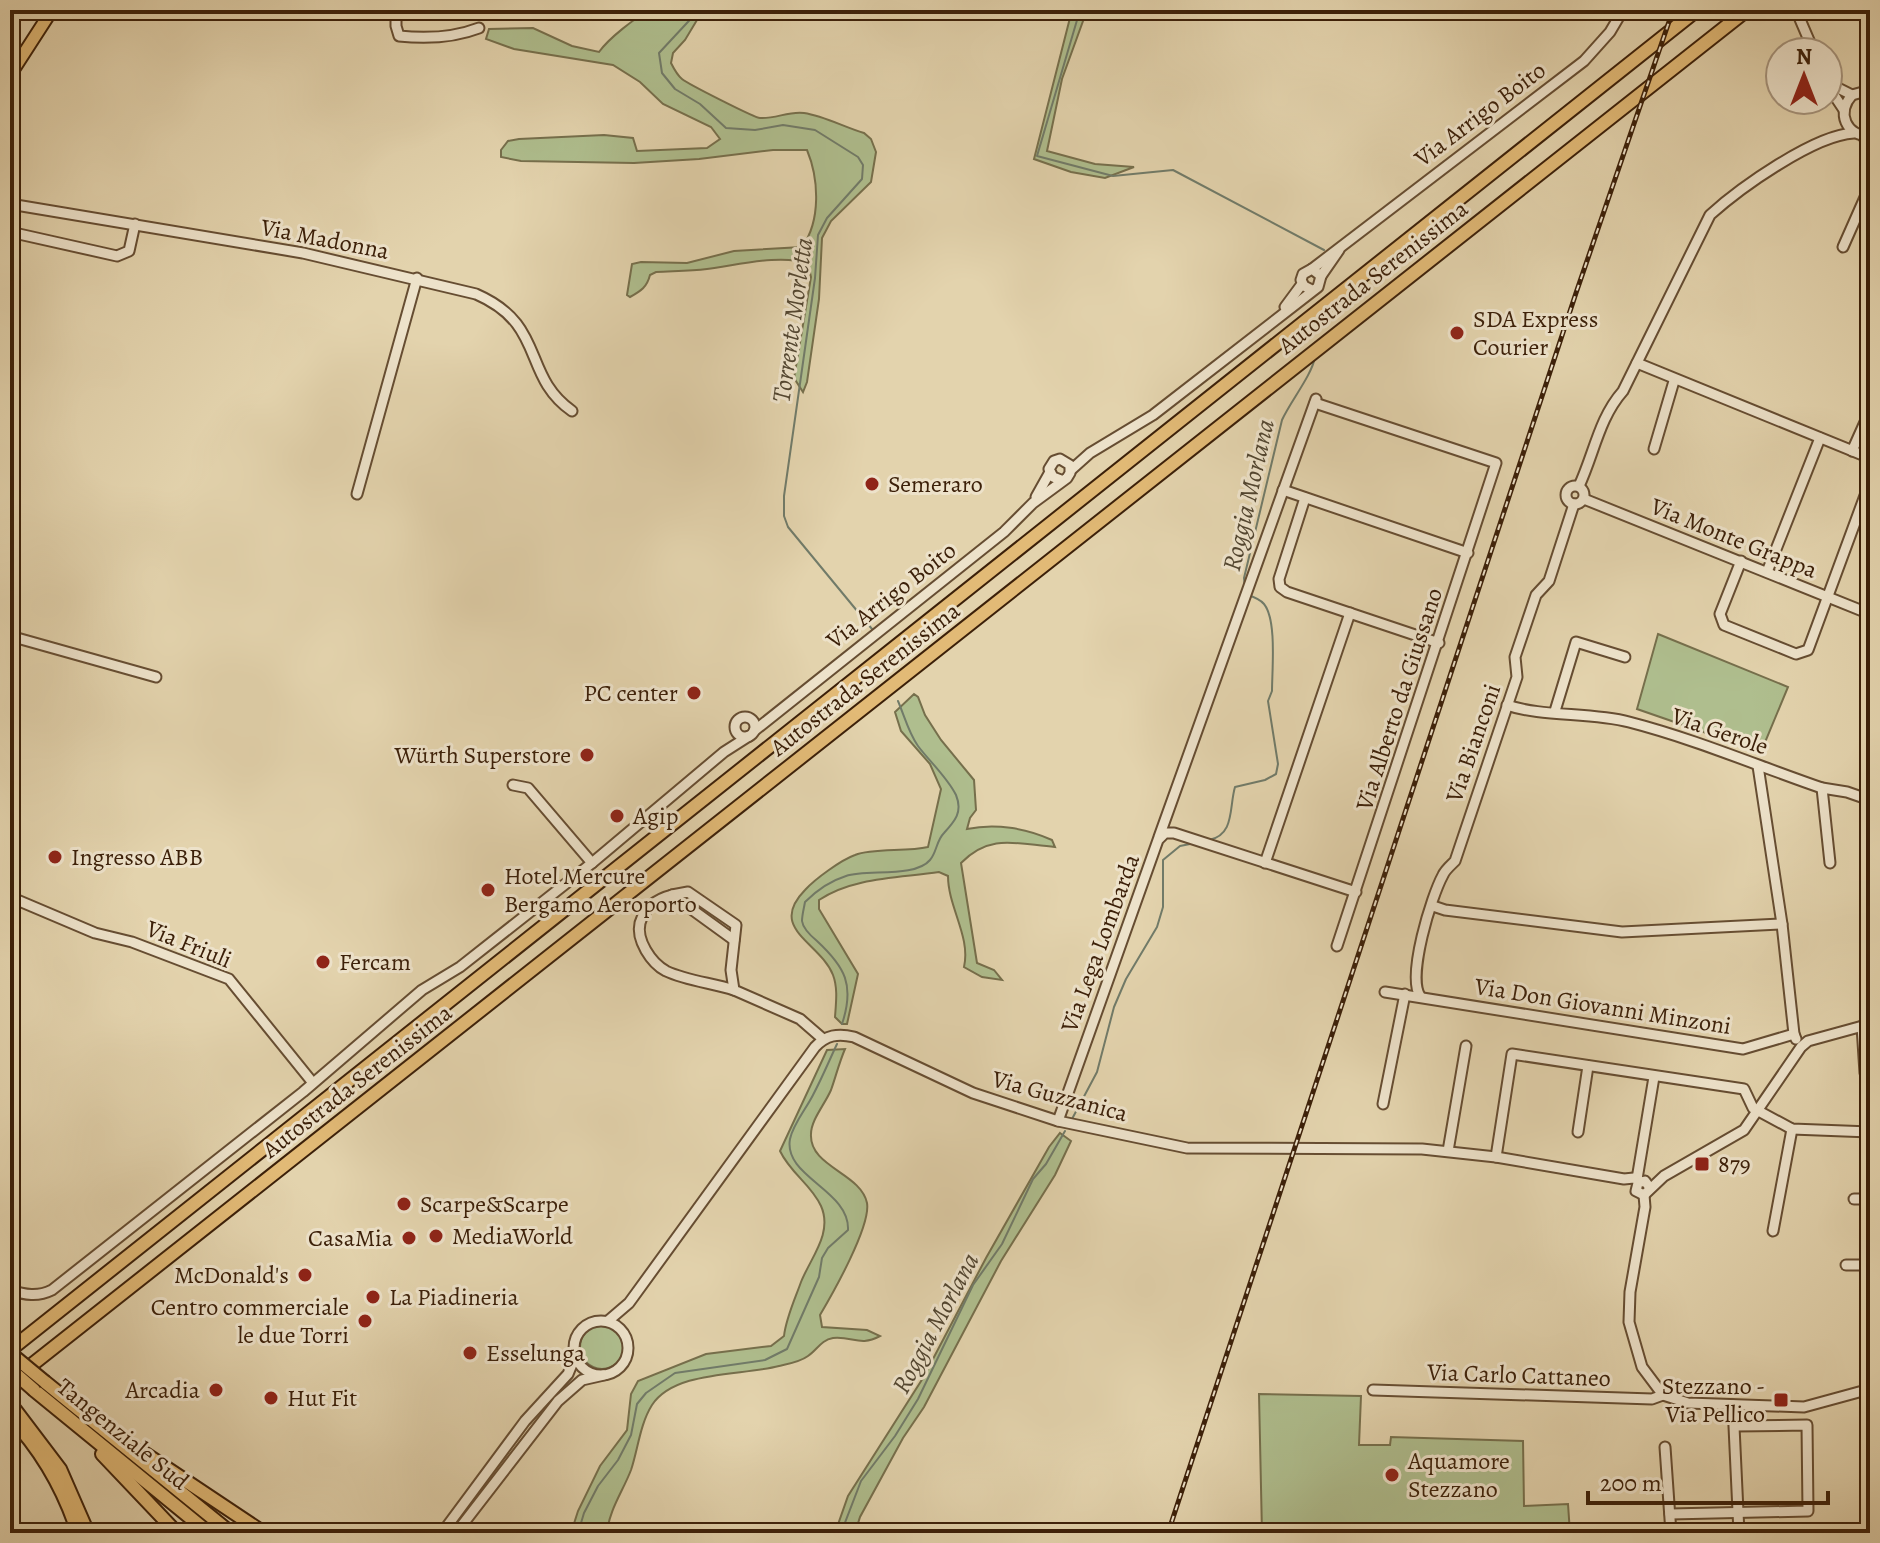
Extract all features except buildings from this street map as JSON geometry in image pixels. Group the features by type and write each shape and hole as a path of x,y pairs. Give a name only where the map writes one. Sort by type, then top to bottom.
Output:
{"highway":[{"name":"Autostrada Serenissima","path":"10,1352 1697,10"},
{"name":"Autostrada Serenissima","path":"10,1382 1747,10"},
{"name":"Tangenziale Sud","path":"10,1352 80,1427 209,1533"},
{"name":"Tangenziale Sud","path":"10,1369 81,1412 231,1533"},
{"path":"11,1409 55,1481 78,1533"},
{"path":"11,1409 60,1469 88,1533"},
{"path":"81,1412 264,1533"},
{"path":"80,1427 93,1445 177,1533"}],"main road":[{"path":"10,75 52,10"}],"street":[{"path":"396,10 399,36 462,35 479,28"},
{"name":"Via Arrigo Boito","path":"1273,321 1302,284 1303,274 1584,61 1610,32 1623,10"},
{"path":"1796,10 1807,36"},
{"path":"1844,91 1852,95 1870,90"},
{"name":"Via Bianconi","path":"1844,114 1852,95"},
{"path":"1844,114 1870,147"},
{"name":"Via Bianconi","path":"1420,996 1416,990 1417,951 1443,874 1455,861 1517,677 1515,657 1536,595 1549,581 1574,504 1568,501 1566,492 1570,487 1579,486 1612,403 1623,391 1710,215 1729,198 1825,139 1842,116"},
{"name":"Via Bianconi","path":"1825,139 1862,135"},
{"path":"1843,247 1870,186"},
{"name":"Via Madonna","path":"10,204 303,253 476,294 491,300 511,315 527,338 552,395 572,411"},
{"path":"10,232 121,256 129,251 135,224"},
{"name":"Via Arrigo Boito","path":"1069,465 1153,415 1320,285 1321,276 1349,239"},
{"path":"1312,269 1321,276"},
{"path":"357,494 417,278"},
{"path":"1302,284 1312,290"},
{"path":"1637,363 1674,381 1870,458"},
{"path":"1654,449 1674,381"},
{"name":"Via Alberto da Giussano","path":"1283,490 1315,400 1496,463 1337,946"},
{"path":"1852,451 1870,411"},
{"path":"1767,572 1816,437"},
{"name":"Via Arrigo Boito","path":"1033,503 1054,461 1060,459 1069,465"},
{"name":"Via Arrigo Boito","path":"10,1290 33,1295 52,1290 313,1083 422,990 460,967 506,931 724,752 752,734 1004,532 1033,503 1067,478 1069,465"},
{"path":"1050,472 1061,480"},
{"path":"1741,561 1720,614 1724,625 1796,654 1808,650 1870,482"},
{"path":"1574,504 1584,499 1584,490 1579,486"},
{"path":"1158,840 1283,490 1468,553"},
{"path":"1305,498 1279,579 1280,587 1439,643"},
{"name":"Via Monte Grappa","path":"1584,499 1870,614"},
{"path":"1265,863 1350,613"},
{"path":"10,636 156,677"},
{"path":"1555,711 1576,642 1625,657"},
{"name":"Via Gerole","path":"1507,705 1629,722 1822,788 1870,800"},
{"name":"Via Arrigo Boito","path":"724,752 743,718 771,716"},
{"path":"736,726 739,734 752,734 755,725 751,719"},
{"path":"1758,766 1782,924 1794,1034 1801,1047"},
{"path":"513,785 528,788 592,863"},
{"path":"1822,788 1830,863"},
{"name":"Via Lega Lombarda","path":"1058,1121 1158,840 1165,833 1174,833 1356,892"},
{"path":"608,1321 629,1303 823,1039 800,1019 734,990 667,971 646,950 639,931 643,916 654,902 688,892 736,925 731,970 734,990"},
{"name":"Via Friuli","path":"10,897 90,931 132,942 229,979 313,1083"},
{"path":"1433,906 1622,932 1782,924"},
{"path":"1866,946 1870,970"},
{"name":"Via Don Giovanni Minzoni","path":"1385,992 1743,1049 1794,1034"},
{"path":"1383,1104 1405,994"},
{"path":"1642,1186 1744,1130 1801,1047 1819,1036 1866,1025 1865,1073"},
{"name":"Via Guzzanica","path":"823,1039 835,1035 854,1037 973,1093 1058,1121 1205,1150 1448,1151 1624,1179 1642,1186"},
{"path":"1448,1151 1466,1046"},
{"path":"1496,1157 1512,1054 1744,1089 1753,1108 1792,1129 1870,1132"},
{"path":"1578,1132 1588,1066"},
{"path":"1654,1077 1642,1186 1645,1207 1630,1292 1629,1322 1642,1367 1663,1395"},
{"path":"1773,1231 1792,1129"},
{"path":"1854,1199 1870,1199"},
{"path":"1846,1265 1870,1265"},
{"path":"624,1334 629,1303"},
{"path":"456,1533 558,1401 582,1380 604,1375 612,1372 625,1360 628,1342 624,1334 608,1321 593,1321 579,1330 573,1346 575,1357 586,1371 604,1375"},
{"path":"442,1533 525,1421 568,1374 575,1357"},
{"name":"Via Carlo Cattaneo","path":"1373,1390 1652,1399 1663,1395 1688,1403 1814,1406 1870,1389"},
{"path":"1733,1405 1739,1533"},
{"path":"1670,1514 1808,1511 1807,1425 1736,1426"},
{"path":"1665,1447 1671,1533"}],"green space":[{"path":"649,10 703,10 685,40 673,53 671,63 687,82 760,118 804,113 864,133 871,139 876,152 871,182 831,221 822,238 819,299 803,392 794,378 811,277 808,264 772,260 656,272 650,275 640,291 630,297 627,295 632,264 687,263 734,251 802,247 812,225 816,200 814,174 807,150 773,150 634,163 521,161 501,157 501,150 508,141 519,139 604,135 633,138 637,151 707,148 720,139 711,127 663,104 640,82 613,65 514,49 486,39 489,29 533,28 572,46 599,52 622,29"},
{"path":"1072,10 1087,10 1062,79 1047,151 1095,164 1134,167 1105,178 1071,172 1034,159"},
{"path":"1658,634 1788,687 1761,752 1637,709"},
{"path":"914,694 941,740 974,780 976,810 967,829 988,826 1032,832 1052,840 1055,847 993,844 983,847 961,863 977,963 994,970 1002,980 982,977 964,967 964,944 948,876 939,872 862,883 832,892 819,900 819,909 858,974 847,1024 842,1024 835,1017 833,975 827,963 800,935 792,915 795,903 805,890 849,857 928,847 941,789 930,764 901,731 895,712"},
{"path":"845,1049 811,1134 818,1154 863,1193 867,1214 850,1259 820,1315 822,1327 867,1330 880,1336 862,1341 833,1338 798,1361 693,1380 663,1394 652,1405 645,1420 631,1470 613,1508 607,1533 571,1533 600,1466 627,1430 631,1394 638,1381 706,1354 771,1346 784,1336 801,1282 823,1235 824,1216 817,1198 780,1151 827,1050"},
{"path":"1060,1133 1071,1141 1055,1175 1001,1261 924,1407 903,1438 860,1517 855,1533 835,1533 848,1496 923,1378 986,1258"},
{"path":"602,1325 617,1332 624,1347 617,1362 602,1369 587,1362 580,1347 587,1332"},
{"name":"Aquamore Stezzano","path":"1259,1394 1361,1396 1359,1445 1390,1445 1391,1437 1523,1441 1524,1506 1568,1504 1570,1533 1262,1533"}],"waterway":[{"name":"Torrente Morletta","path":"699,10 659,53 662,73 675,89 700,104 726,128 755,130 783,125 815,130 858,157 863,165 862,179 827,218 818,235 815,278 784,496 784,516 788,527 872,629"},
{"name":"Roggia Morlana","path":"1080,10 1037,156 1113,176 1173,170 1324,250"},
{"name":"Roggia Morlana","path":"1245,589 1244,578 1282,420 1310,372 1315,357"},
{"name":"Roggia Morlana","path":"1209,840 1217,837 1227,826 1235,787 1265,780 1276,774 1278,764 1268,701 1272,691 1271,621 1264,604 1248,595"},
{"name":"Torrente Morletta","path":"842,1024 848,998 845,978 835,959 804,927 805,902 824,886 846,876 923,866 932,857 939,839 958,811 956,795 915,741 898,701"},
{"name":"Roggia Morlana","path":"1072,1119 1097,1072 1114,1007 1126,979 1157,927 1163,907 1163,860 1180,846 1195,843"},
{"name":"Torrente Morletta","path":"578,1533 598,1486 618,1460 631,1435 637,1404 646,1393 675,1373 765,1360 787,1349 819,1277 822,1258 828,1248 848,1230 846,1216 839,1204 796,1164 790,1139 837,1044"},
{"name":"Roggia Morlana","path":"841,1533 861,1481 918,1399 973,1285 1002,1244 1033,1179 1046,1164 1065,1131"}],"railway":[{"path":"1168,1533 1576,293 1673,10"}],"place":[{"name":"SDA Express Courier","path":"1457,333"},
{"name":"Semeraro","path":"872,484"},
{"name":"PC center","path":"694,693"},
{"name":"Würth Superstore","path":"587,755"},
{"name":"Agip","path":"617,816"},
{"name":"Ingresso ABB","path":"55,857"},
{"name":"Hotel Mercure Bergamo Aeroporto","path":"488,890"},
{"name":"Fercam","path":"323,962"},
{"name":"879","path":"1702,1164"},
{"name":"Scarpe&Scarpe","path":"404,1204"},
{"name":"MediaWorld","path":"436,1236"},
{"name":"CasaMia","path":"409,1238"},
{"name":"McDonald's","path":"305,1275"},
{"name":"La Piadineria","path":"373,1297"},
{"name":"Centro commerciale le due Torri","path":"365,1321"},
{"name":"Esselunga","path":"470,1353"},
{"name":"Arcadia","path":"216,1390"},
{"name":"Hut Fit","path":"271,1398"},
{"name":"Stezzano - Via Pellico","path":"1781,1400"},
{"name":"Aquamore Stezzano","path":"1392,1475"}]}
